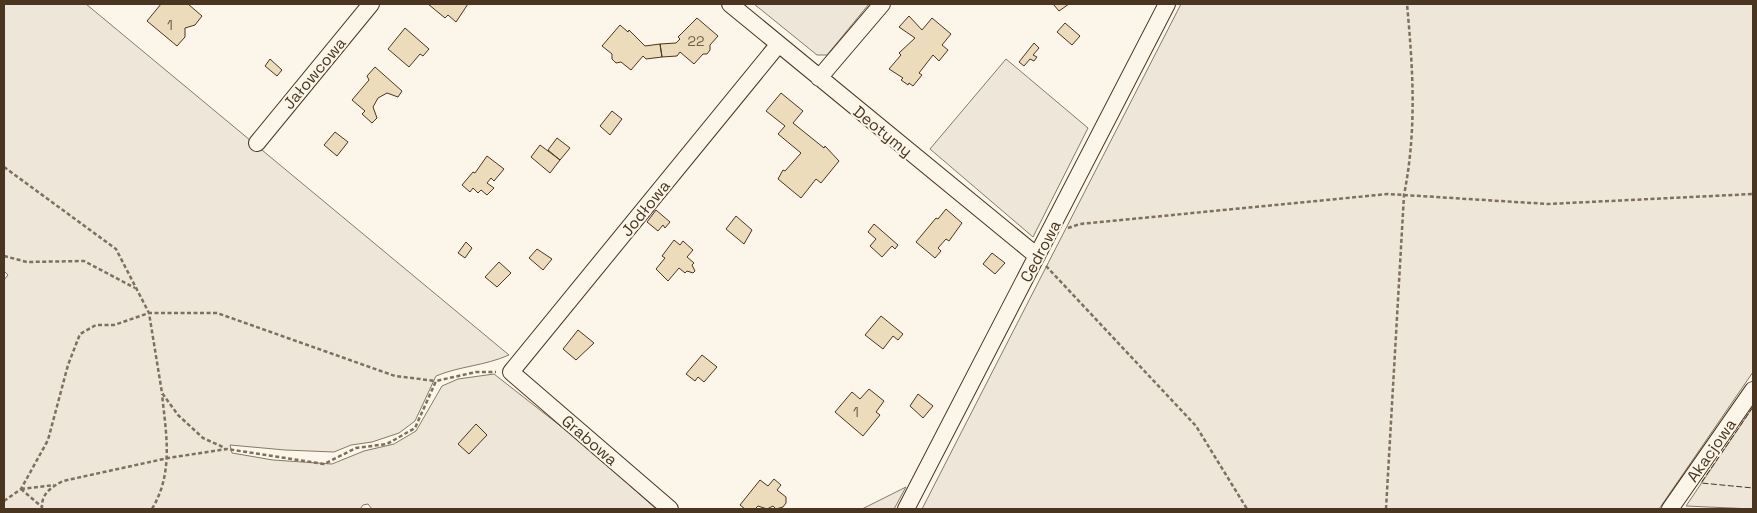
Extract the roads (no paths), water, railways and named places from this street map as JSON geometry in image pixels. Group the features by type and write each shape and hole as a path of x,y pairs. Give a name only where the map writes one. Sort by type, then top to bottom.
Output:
{"street":[{"name":"Jałowcowa","path":"257,143 372,4"},
{"name":"Deotymy","path":"730,4 1037,256"},
{"path":"819,78 882,4"},
{"name":"Cedrowa","path":"909,503 1050,234 1162,6"},
{"name":"Jodłowa","path":"511,372 778,45"},
{"name":"Grabowa","path":"511,372 670,509"},
{"name":"Akacjowa","path":"1670,509 1753,390"}]}
